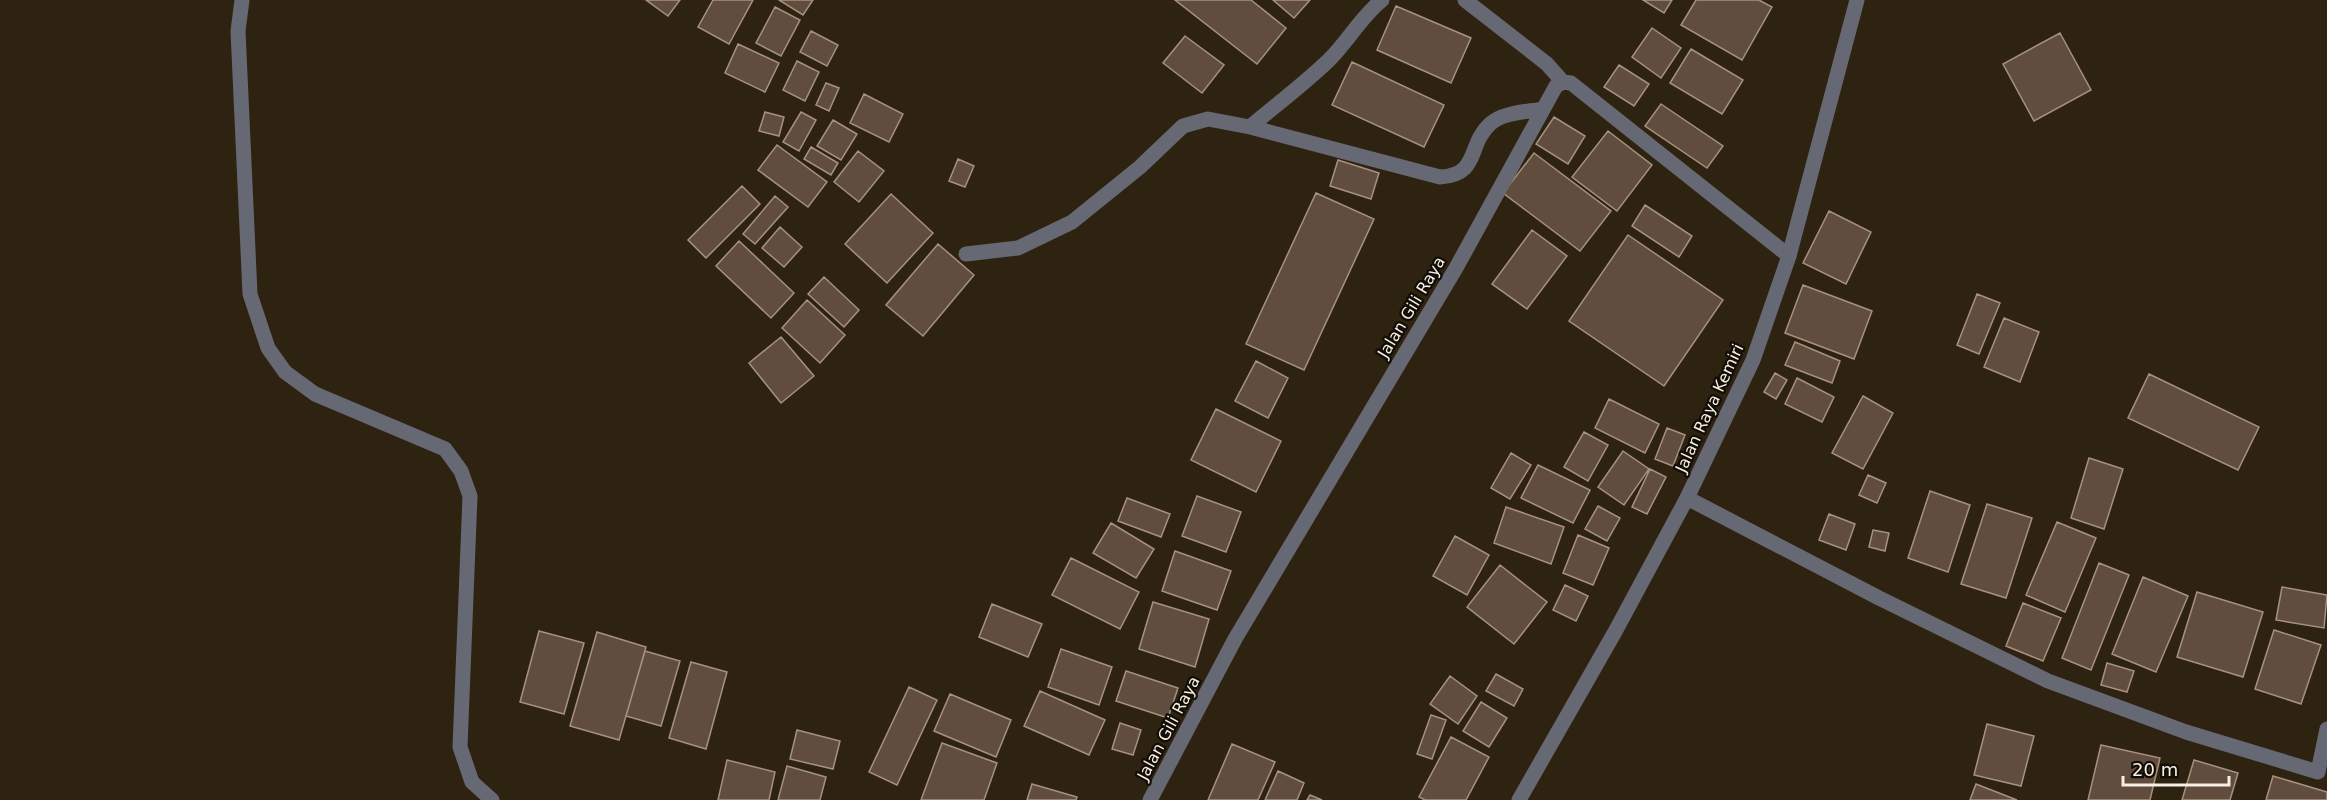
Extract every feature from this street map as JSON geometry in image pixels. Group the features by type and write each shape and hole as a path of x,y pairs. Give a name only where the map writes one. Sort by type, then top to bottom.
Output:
{"street":[{"path":"242,0 238,31 250,294 268,348 285,372 315,394 445,449 461,471 470,496 460,747 472,782 492,800"},
{"path":"1250,127 1327,62 1347,41 1364,16 1382,0"},
{"path":"1465,0 1547,64 1563,82 1571,83 1789,256"},
{"name":"Jalan Raya Kemiri","path":"1519,800 1616,630 1687,498 1753,360 1789,256 1857,0"},
{"name":"Jalan Gili Raya","path":"1150,800 1235,639 1456,268 1556,86 1563,82"},
{"path":"966,254 1018,248 1072,222 1140,167 1183,126 1208,119 1250,127 1447,177 1455,176 1467,165 1481,136 1491,123 1509,115 1543,109"},
{"path":"1687,498 1879,598 2048,681 2186,732 2322,774 2327,729"}],"building":[{"path":"646,0 680,0 668,16"},
{"path":"713,0 753,0 729,44 698,27"},
{"path":"779,0 813,0 803,15"},
{"path":"1175,0 1251,0 1286,28 1257,64"},
{"path":"1273,0 1310,0 1294,18"},
{"path":"1643,0 1672,0 1664,13"},
{"path":"1696,0 1759,0 1772,7 1742,60 1681,25"},
{"path":"1396,6 1471,38 1451,83 1377,50"},
{"path":"775,7 800,20 781,56 756,43"},
{"path":"1652,28 1681,48 1661,78 1632,57"},
{"path":"811,31 838,45 827,66 800,52"},
{"path":"2060,33 2091,90 2034,121 2003,64"},
{"path":"1185,36 1224,65 1202,93 1163,63"},
{"path":"738,44 779,63 765,92 725,73"},
{"path":"1691,49 1743,80 1722,114 1670,83"},
{"path":"797,61 819,72 805,101 783,90"},
{"path":"1352,62 1444,105 1424,147 1332,105"},
{"path":"1619,65 1649,84 1634,106 1604,87"},
{"path":"826,83 839,88 829,111 816,105"},
{"path":"864,94 903,114 889,142 850,123"},
{"path":"1661,104 1723,146 1707,168 1645,126"},
{"path":"765,112 784,117 779,136 759,131"},
{"path":"801,112 816,120 799,151 783,142"},
{"path":"1554,117 1585,136 1568,164 1536,144"},
{"path":"833,120 857,134 841,160 817,146"},
{"path":"1608,131 1652,165 1617,211 1572,177"},
{"path":"777,145 827,182 808,207 758,170"},
{"path":"811,147 838,163 831,175 804,159"},
{"path":"858,151 884,171 859,202 834,182"},
{"path":"1534,153 1611,211 1580,251 1503,193"},
{"path":"958,159 974,166 965,187 949,181"},
{"path":"1338,160 1379,173 1371,199 1330,186"},
{"path":"742,186 760,204 706,258 688,240"},
{"path":"1316,193 1374,219 1304,370 1246,344"},
{"path":"891,194 933,233 887,283 845,244"},
{"path":"775,196 788,207 755,244 743,234"},
{"path":"1645,205 1692,236 1679,257 1632,226"},
{"path":"1829,211 1871,232 1846,284 1803,263"},
{"path":"780,227 802,247 784,267 762,248"},
{"path":"1532,230 1567,256 1527,309 1492,284"},
{"path":"1628,235 1723,300 1664,386 1569,321"},
{"path":"739,241 794,293 771,318 716,266"},
{"path":"938,244 974,275 923,336 886,305"},
{"path":"824,277 859,310 844,327 808,294"},
{"path":"1803,285 1872,311 1854,359 1785,333"},
{"path":"1977,294 2000,303 1979,354 1957,345"},
{"path":"807,300 845,335 820,363 782,328"},
{"path":"2004,318 2039,332 2020,382 1984,367"},
{"path":"781,337 814,376 781,403 749,363"},
{"path":"1795,342 1840,361 1832,383 1785,365"},
{"path":"1256,361 1288,378 1268,418 1235,401"},
{"path":"1775,373 1787,380 1776,399 1764,392"},
{"path":"2149,374 2259,427 2238,470 2128,418"},
{"path":"1797,378 1834,397 1822,422 1785,404"},
{"path":"1863,396 1893,413 1863,469 1832,453"},
{"path":"1609,399 1659,424 1645,453 1595,428"},
{"path":"1216,409 1281,441 1256,492 1191,460"},
{"path":"1667,428 1685,435 1673,466 1655,459"},
{"path":"1584,432 1608,445 1588,481 1564,467"},
{"path":"1623,451 1649,469 1624,505 1598,487"},
{"path":"1511,453 1531,465 1510,499 1491,488"},
{"path":"2089,458 2123,469 2104,529 2071,518"},
{"path":"1538,465 1590,490 1573,523 1521,498"},
{"path":"1650,469 1666,477 1647,514 1632,507"},
{"path":"1868,475 1886,483 1877,503 1859,495"},
{"path":"1930,491 1970,505 1948,572 1908,558"},
{"path":"1197,496 1241,512 1226,552 1182,536"},
{"path":"1127,498 1170,514 1161,537 1118,521"},
{"path":"1987,504 2032,518 2006,598 1961,584"},
{"path":"1598,506 1620,518 1607,541 1585,529"},
{"path":"1506,507 1564,527 1551,564 1494,543"},
{"path":"1829,514 1855,524 1846,550 1819,540"},
{"path":"2057,522 2096,538 2065,612 2026,595"},
{"path":"1111,523 1154,549 1136,578 1093,553"},
{"path":"1873,530 1889,533 1885,551 1869,547"},
{"path":"1578,535 1609,548 1593,585 1563,573"},
{"path":"1455,536 1489,555 1467,595 1433,576"},
{"path":"1175,551 1231,571 1217,610 1162,591"},
{"path":"1071,558 1139,592 1120,629 1052,595"},
{"path":"2099,563 2129,575 2091,670 2062,658"},
{"path":"1500,565 1547,602 1514,644 1467,607"},
{"path":"2143,577 2188,596 2156,672 2112,654"},
{"path":"1565,585 1588,596 1576,621 1553,610"},
{"path":"2282,587 2327,595 2324,628 2276,620"},
{"path":"2197,592 2263,612 2243,677 2177,657"},
{"path":"1153,602 1209,619 1195,667 1139,649"},
{"path":"2023,603 2061,618 2043,661 2006,646"},
{"path":"992,604 1042,624 1028,657 979,637"},
{"path":"2274,630 2321,645 2301,704 2255,689"},
{"path":"539,631 584,643 564,714 520,702"},
{"path":"597,632 646,647 619,740 570,726"},
{"path":"1061,649 1112,667 1099,705 1048,687"},
{"path":"645,651 680,661 661,726 626,716"},
{"path":"691,662 727,672 706,749 669,738"},
{"path":"2107,663 2134,671 2127,692 2101,685"},
{"path":"1126,671 1178,688 1168,718 1116,701"},
{"path":"1496,674 1523,689 1514,706 1486,691"},
{"path":"1450,676 1477,696 1458,724 1430,704"},
{"path":"909,687 937,700 897,785 869,772"},
{"path":"1040,691 1105,720 1089,755 1024,726"},
{"path":"950,694 1011,720 996,757 934,731"},
{"path":"1481,702 1507,718 1489,747 1463,731"},
{"path":"1431,715 1446,720 1432,759 1417,754"},
{"path":"1120,723 1141,730 1133,755 1112,749"},
{"path":"1987,724 2034,736 2021,786 1974,775"},
{"path":"797,730 840,741 833,769 790,759"},
{"path":"1451,737 1489,757 1466,800 1425,800 1419,797"},
{"path":"942,743 997,763 984,800 921,800"},
{"path":"1232,744 1275,762 1258,800 1208,800"},
{"path":"2101,745 2160,758 2150,800 2088,800"},
{"path":"727,760 775,772 769,800 718,800"},
{"path":"2194,760 2238,773 2230,800 2182,800"},
{"path":"787,766 826,777 820,800 778,800"},
{"path":"1278,771 1304,783 1297,800 1265,800"},
{"path":"2273,776 2327,792 2327,800 2266,800"},
{"path":"1032,784 1077,797 1076,800 1027,800"},
{"path":"1976,784 2017,800 1970,800"},
{"path":"1310,795 1322,800 1307,800"}]}
